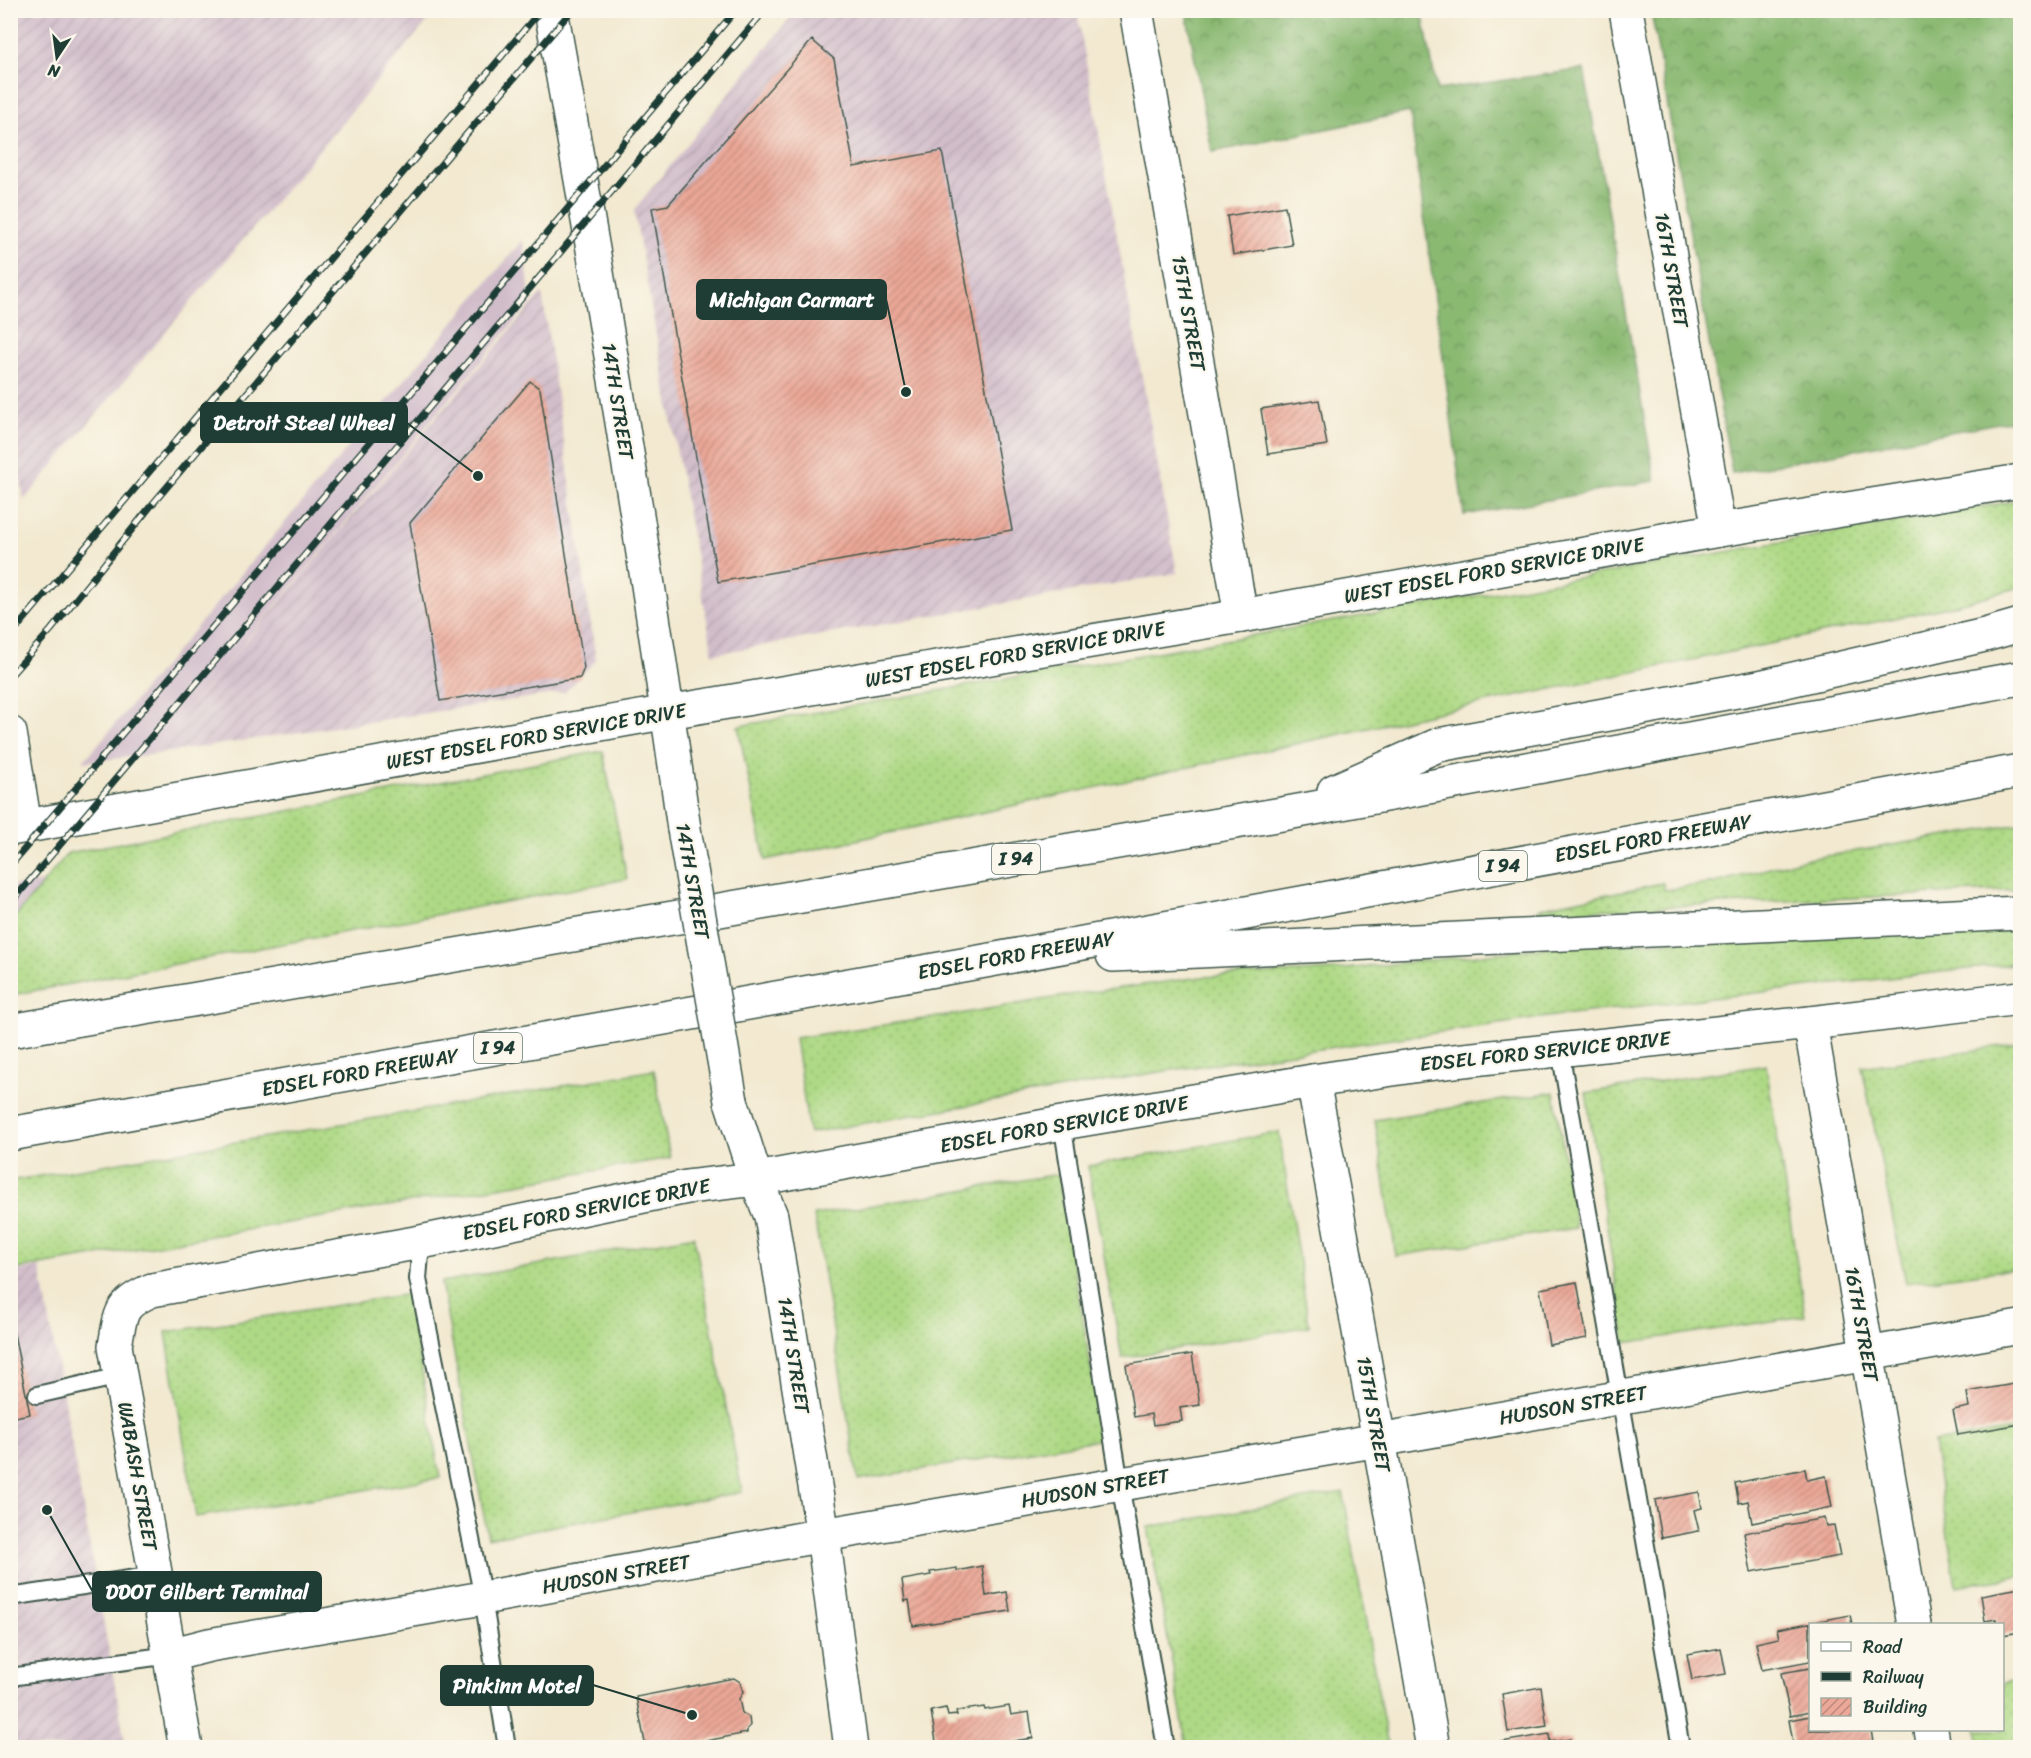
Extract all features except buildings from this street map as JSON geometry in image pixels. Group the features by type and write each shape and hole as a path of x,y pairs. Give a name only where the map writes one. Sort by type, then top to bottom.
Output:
{"main road":[{"name":"14TH STREET","path":"551,10 592,239 668,712 684,829 731,1101 756,1179 771,1216 823,1535 851,1748"},
{"name":"15TH STREET","path":"1136,10 1241,616"},
{"name":"16TH STREET","path":"1626,10 1719,530"},
{"name":"WEST EDSEL FORD SERVICE DRIVE","path":"18,827 668,712 1241,616 1719,530 2020,481"},
{"path":"1282,814 1438,745 1759,687 2020,626"},
{"name":"I 94","path":"10,1031 1282,814 2020,678"},
{"path":"10,733 18,827"},
{"name":"EDSEL FORD FREEWAY","path":"10,1134 985,961 2020,771"},
{"path":"985,961 2020,913"},
{"name":"EDSEL FORD SERVICE DRIVE","path":"122,1311 132,1299 152,1290 421,1242 687,1187 756,1179 1313,1081 1426,1064 2020,998"},
{"name":"16TH STREET","path":"1810,1023 1914,1623"},
{"name":"15TH STREET","path":"1313,1081 1380,1440 1433,1748"},
{"name":"WABASH STREET","path":"122,1311 115,1346 186,1748"},
{"name":"HUDSON STREET","path":"170,1655 221,1643 483,1598 823,1535 2020,1327"},
{"path":"1931,1731 1934,1748"}],"lane":[{"path":"1560,1050 1681,1748"},
{"path":"1062,1124 1120,1484 1166,1748"},
{"path":"421,1242 418,1280 483,1598 507,1748"},
{"path":"37,1395 120,1376"},
{"path":"10,1597 156,1575"},
{"path":"10,1677 170,1655"}],"shaded area":[{"path":"436,11 24,500 10,416 10,12"},
{"path":"796,11 1077,11 1177,573 713,654 634,210"},
{"path":"523,240 531,302 150,755 83,762"},
{"path":"542,293 596,660 565,692 150,755"},
{"path":"45,882 11,922 11,886"},
{"path":"40,1267 126,1747 11,1748 11,1272"}],"green space":[{"path":"1186,11 1422,11 1437,90 1584,69 1655,481 1464,515 1410,112 1212,152"},
{"path":"1651,11 2020,11 2020,419 1732,473"},
{"path":"2020,500 2020,587 1948,607 1450,710 765,860 738,726"},
{"path":"603,751 627,879 11,995 11,922 68,853"},
{"path":"2020,824 2020,890 1533,913 1543,907 1663,883 1664,890 1715,883 1796,861"},
{"path":"2020,924 2020,963 1562,1015 1165,1071 809,1133 795,1038 1076,994 1202,977 1336,970 1554,947"},
{"path":"2020,1043 2020,1268 1906,1283 1862,1067"},
{"path":"1766,1065 1805,1316 1625,1343 1586,1093"},
{"path":"654,1070 670,1158 11,1270 11,1181"},
{"path":"1554,1092 1576,1228 1396,1256 1375,1120"},
{"path":"1279,1132 1309,1326 1122,1358 1088,1166"},
{"path":"1058,1174 1103,1439 858,1480 814,1215"},
{"path":"694,1236 742,1492 488,1538 441,1282"},
{"path":"409,1294 440,1478 196,1517 166,1332"},
{"path":"2020,1428 2020,1576 1956,1586 1933,1442"},
{"path":"1343,1492 1388,1747 1187,1747 1148,1527"},
{"path":"2020,1679 2020,1747 1980,1747 1977,1731 2004,1731 2004,1683"}],"railway":[{"path":"10,636 541,10"},
{"path":"10,676 51,630 150,507 572,10"},
{"path":"10,866 736,10"},
{"path":"10,904 765,10"}],"place":[{"name":"Michigan Carmart","path":"906,392"},
{"name":"Detroit Steel Wheel","path":"478,476"},
{"name":"DDOT Gilbert Terminal","path":"47,1510"},
{"name":"Pinkinn Motel","path":"692,1715"}]}
